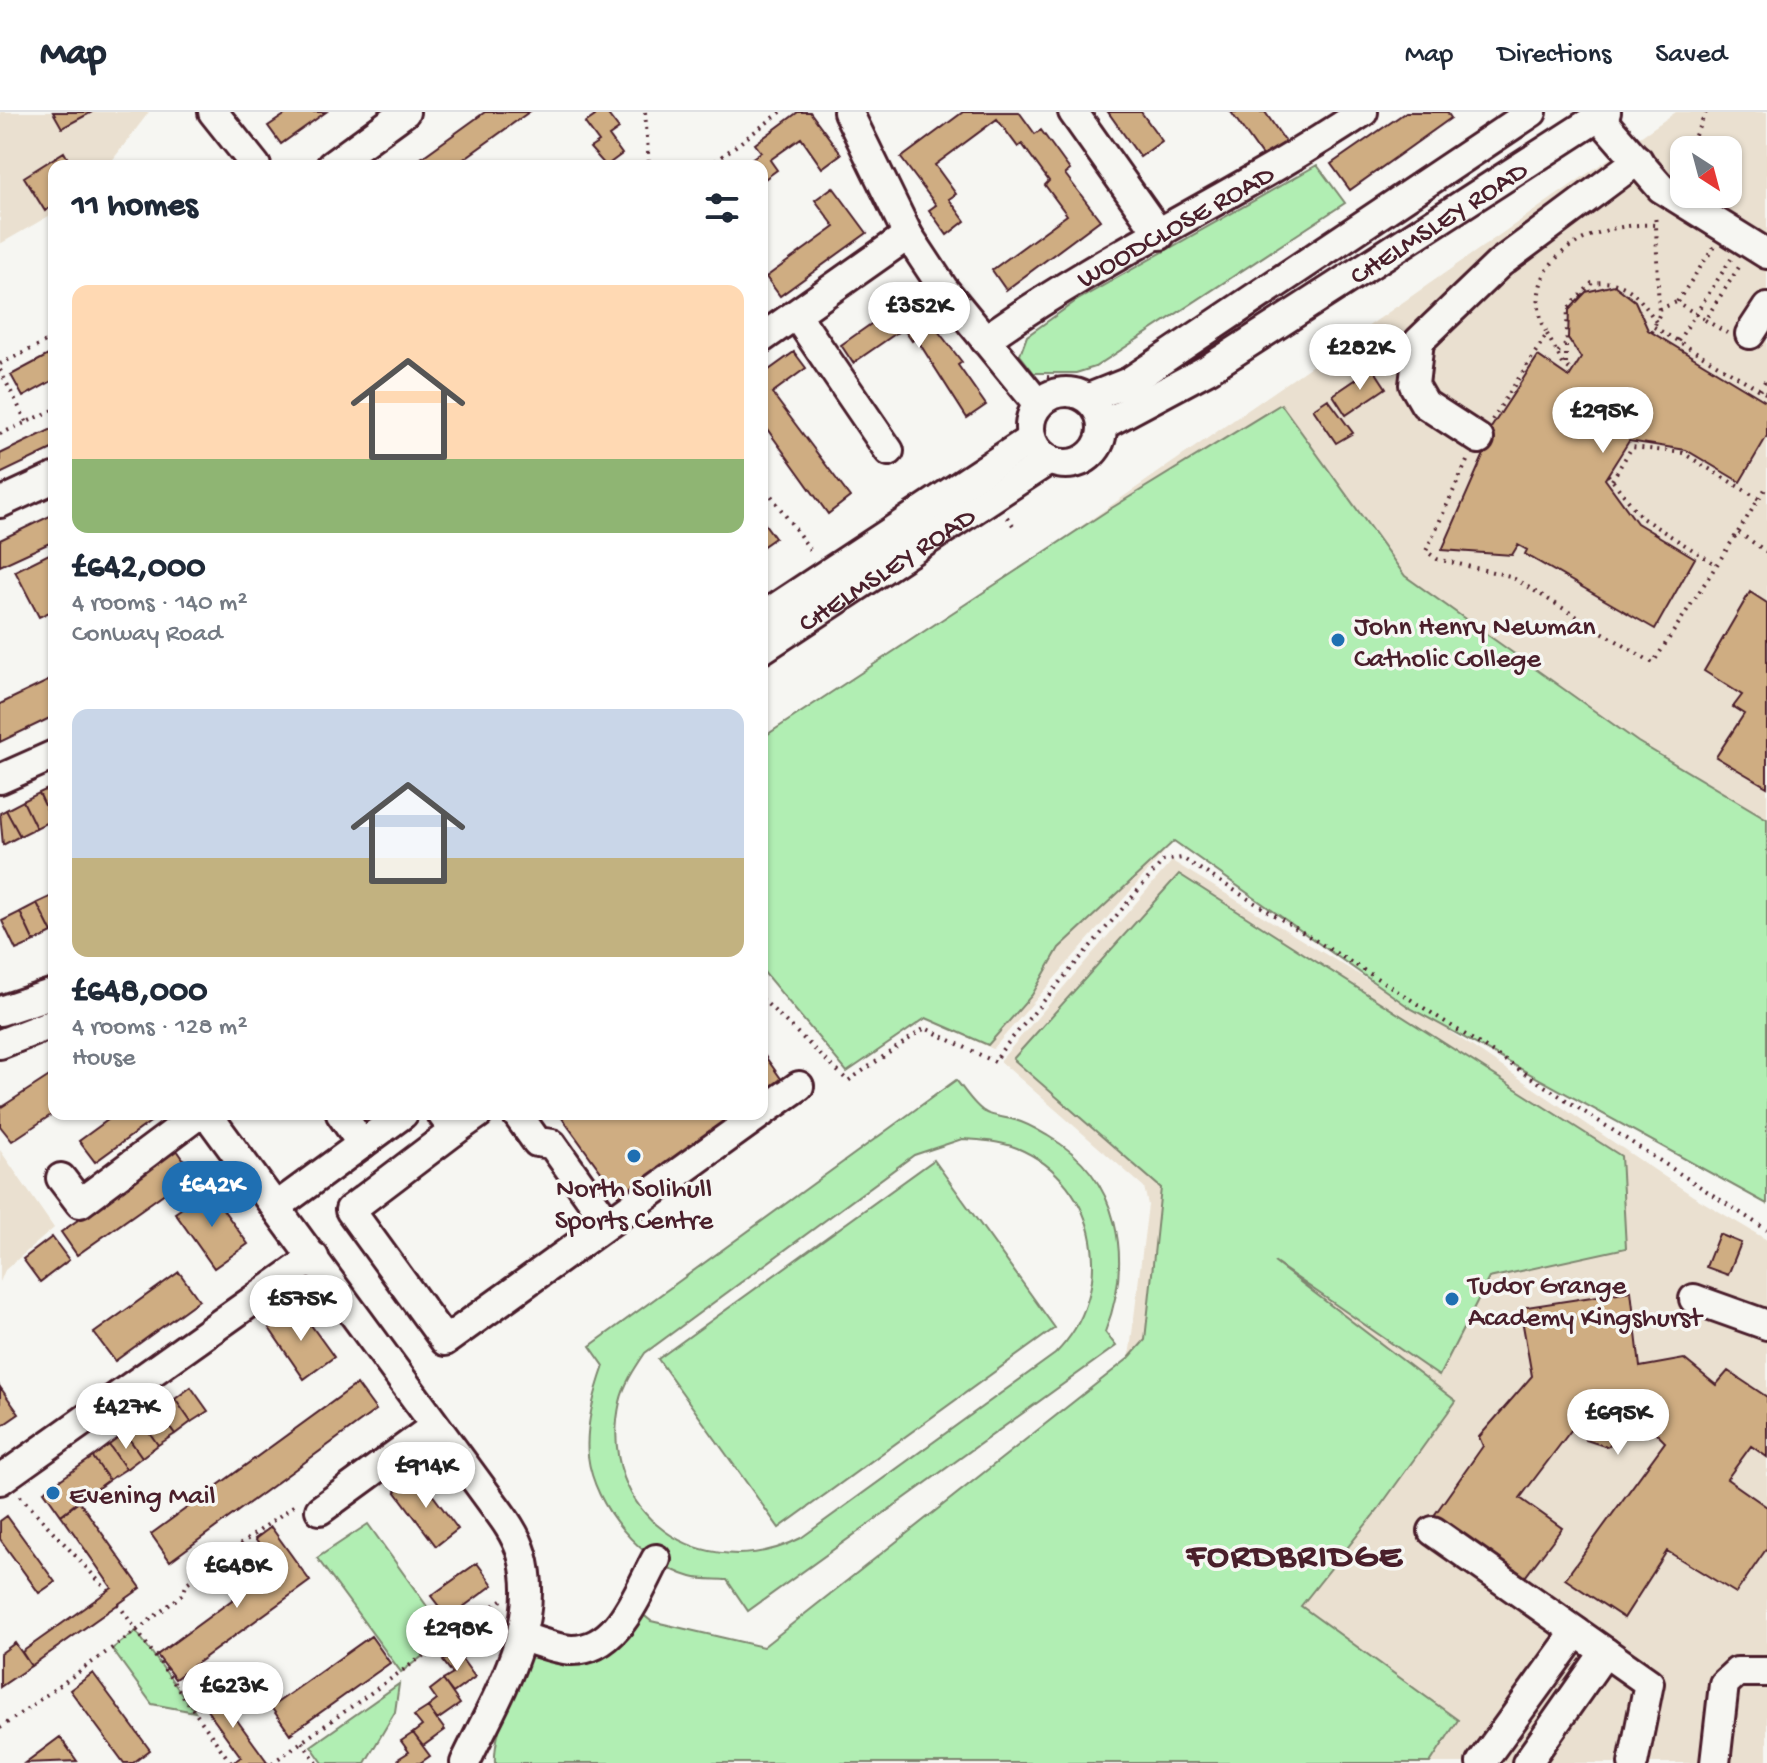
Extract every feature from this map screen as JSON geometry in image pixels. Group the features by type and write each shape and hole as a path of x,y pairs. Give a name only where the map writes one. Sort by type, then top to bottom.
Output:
{"street":[{"path":"213,112 251,160"},
{"path":"339,160 405,112"},
{"path":"848,112 908,235 943,288 1038,404 1030,422 1040,450"},
{"path":"1073,112 1160,235"},
{"name":"WOODCLOSE ROAD","path":"985,340 1029,310 1296,157 1363,112"},
{"name":"CHELMSLEY ROAD","path":"1038,404 1060,391 1075,391 1089,398 1129,382 1532,112"},
{"path":"1602,114 1664,190 1670,192"},
{"name":"CHELMSLEY ROAD","path":"1040,450 1073,464 1086,459 1099,444 1103,425 1208,369 1602,114"},
{"path":"1479,439 1425,404 1414,385 1419,341 1500,263 1638,160"},
{"path":"1708,208 1755,258"},
{"path":"768,334 908,235"},
{"path":"1750,334 1767,308"},
{"path":"797,316 889,451"},
{"path":"1089,398 1099,410 1103,425"},
{"name":"CHELMSLEY ROAD","path":"768,613 1040,450"},
{"name":"CHELMSLEY ROAD","path":"768,645 1040,450"},
{"path":"0,503 48,481"},
{"path":"0,779 48,758"},
{"path":"0,1011 48,995"},
{"path":"0,1044 48,1025"},
{"path":"768,1108 799,1086"},
{"path":"61,1178 80,1203 191,1120"},
{"path":"211,1120 513,1533 528,1582 522,1637 465,1763"},
{"path":"345,1120 362,1144"},
{"path":"276,1207 395,1120"},
{"path":"521,1120 537,1142 552,1144 608,1223"},
{"path":"448,1123 350,1210 445,1341 751,1120"},
{"path":"2,1479 314,1257"},
{"path":"1694,1299 1767,1325"},
{"path":"314,1505 435,1426"},
{"path":"1433,1531 1649,1683 1633,1763"},
{"path":"522,1637 567,1650 588,1649 610,1636 656,1559"},
{"path":"1481,1763 1576,1632"},
{"path":"1527,1763 1605,1652"},
{"path":"1715,1763 1724,1684 1737,1672 1767,1672"}],"path":[{"path":"645,112 649,160"},
{"path":"717,160 781,112"},
{"path":"1695,136 1706,112"},
{"path":"1654,327 1659,309 1655,204 1670,180"},
{"path":"1572,371 1566,367 1539,318 1537,296 1543,277 1559,256 1578,239 1600,230 1626,225 1656,225"},
{"path":"1659,309 1677,302 1716,244"},
{"path":"1678,341 1733,255"},
{"path":"1677,302 1705,320 1755,258"},
{"path":"1566,367 1568,309 1592,283 1615,281 1631,290 1654,327 1767,394"},
{"path":"1547,334 1479,439 1426,551 1437,559 1510,576 1653,663 1767,486"},
{"path":"27,423 0,367 48,341"},
{"path":"1558,352 1566,344"},
{"path":"1760,390 1767,378"},
{"path":"0,434 48,413"},
{"path":"1717,565 1642,518 1610,477 1628,447 1683,453 1759,499"},
{"path":"768,491 811,551"},
{"path":"1738,532 1767,552"},
{"path":"768,1005 848,1081 925,1028 995,1062 1163,861 1182,858 1396,990 1767,1230"},
{"path":"2,1479 108,1591"},
{"path":"0,1728 136,1631 183,1594 187,1583 199,1573 288,1507 314,1505"},
{"path":"272,1763 528,1582"},
{"path":"118,1604 231,1763"},
{"path":"302,1742 317,1763"}],"shaded area":[{"path":"0,112 149,112 113,160 48,160 48,216 0,244"},
{"name":"John Henry Newman Catholic College","path":"1676,112 1767,112 1767,1202 1174,841 993,1049 926,1018 847,1072 768,977 768,733 1057,543"},
{"name":"Tudor Grange Academy Kingshurst","path":"1172,861 1427,1016 1693,1196 1767,1240 1767,1763 593,1763 651,1621 763,1647 1129,1358 1148,1205 1144,1187 1000,1061"},
{"path":"0,1150 54,1228 5,1270 0,1282"}],"green space":[{"path":"1317,165 1345,203 1095,367 1076,373 1034,373 1020,355 1027,336 1076,301"},
{"name":"John Henry Newman Catholic College","path":"1281,404 1405,576 1638,742 1767,819 1767,1204 1410,1008 1174,841 1059,948 1032,995 988,1045 926,1018 847,1072 768,977 768,734 1110,509"},
{"name":"Tudor Grange Academy Kingshurst","path":"1179,874 1621,1156 1626,1248 1489,1278 1439,1376 1274,1262 1456,1401 1379,1508 1301,1606 1458,1720 1430,1763 495,1763 505,1706 517,1675 531,1657 545,1655 568,1660 631,1605 651,1621 763,1647 1129,1358 1145,1340 1161,1188 1013,1059"},
{"path":"956,1080 985,1112 1028,1125 1073,1154 1092,1174 1105,1197 1114,1223 1119,1249 1118,1277 1114,1305 1105,1332 1116,1346 748,1611 727,1580 695,1578 673,1570 638,1546 610,1513 592,1475 588,1456 591,1410 604,1366 590,1346","holes":["962,1139 990,1141 1017,1148 1045,1164 1067,1186 1083,1212 1091,1241 1093,1271 1087,1301 1075,1329 1055,1354 801,1538 764,1551 728,1554 694,1546 664,1531 640,1507 624,1478 617,1442 622,1395 645,1353 914,1155"]},
{"path":"934,1160 1055,1328 779,1528 658,1359"},
{"path":"368,1524 449,1637 401,1672 317,1558"},
{"path":"136,1631 195,1712 152,1704 112,1649"},
{"path":"399,1684 395,1712 365,1763 323,1763 311,1746"}],"building":[{"path":"53,112 92,112 62,128"},
{"path":"289,112 326,112 281,144 268,126"},
{"path":"485,112 529,112 462,160 418,160"},
{"path":"592,112 606,112 619,129 609,136 622,154 614,160 601,160 590,148 599,142 585,123 595,116"},
{"path":"798,112 810,112 841,154 822,168 801,138 770,160 777,170 768,177 768,160 750,160 761,152 755,144"},
{"path":"963,112 1019,112 1035,134 1041,130 1070,170 1065,174 1100,220 1006,290 992,270 1067,215 1045,185 1049,181 1022,144 1018,147 997,119 935,165 956,194 949,199 965,221 947,235 929,210 936,205 901,158"},
{"path":"1108,112 1141,112 1162,141 1140,157"},
{"path":"1231,112 1265,112 1287,144 1265,160"},
{"path":"1406,112 1447,112 1451,118 1350,190 1331,164"},
{"path":"64,152 69,160 51,160"},
{"path":"48,162 48,209 45,211 24,177"},
{"path":"833,187 867,233 780,296 768,276 835,227 815,200"},
{"path":"1614,285 1635,301 1648,330 1767,402 1767,436 1740,482 1686,450 1629,441 1605,479 1637,523 1695,558 1655,629 1525,554 1527,550 1518,545 1512,555 1442,550 1492,436 1487,434 1538,356 1569,377 1581,358 1568,338 1569,310 1586,292"},
{"path":"911,296 962,362 958,365 986,405 967,418 916,338 912,341 901,325 896,328 898,332 853,363 841,345"},
{"path":"794,352 806,368 772,393 850,497 828,514 768,430 768,371"},
{"path":"48,355 48,383 23,397 11,375"},
{"path":"1373,368 1386,388 1346,415 1333,395"},
{"path":"1328,399 1353,433 1336,443 1313,409"},
{"path":"48,431 48,451 0,474 0,454"},
{"path":"48,517 48,544 0,566 0,540"},
{"path":"768,528 775,538 768,543"},
{"path":"48,554 48,613 39,617 15,571"},
{"path":"1750,592 1767,603 1767,787 1716,757 1744,714 1733,707 1742,695 1704,671"},
{"path":"48,681 48,719 0,742 0,704"},
{"path":"48,789 48,812 39,793"},
{"path":"39,793 48,812 48,822 36,828 23,801"},
{"path":"23,801 36,828 20,836 6,810"},
{"path":"6,810 20,836 3,845 0,813"},
{"path":"48,898 48,925 37,903"},
{"path":"37,903 48,925 48,935 34,942 20,912"},
{"path":"20,912 34,942 16,950 2,921"},
{"path":"768,1060 782,1080 768,1090"},
{"path":"48,1077 48,1117 12,1141 0,1126 0,1108"},
{"path":"108,1120 153,1120 95,1162 79,1141"},
{"name":"North Solihull Sports Centre","path":"563,1120 728,1120 620,1198"},
{"path":"177,1150 193,1173 77,1255 61,1232"},
{"path":"209,1190 248,1244 214,1268 175,1213"},
{"path":"1719,1234 1741,1243 1728,1275 1706,1267"},
{"path":"52,1237 69,1260 40,1282 23,1259"},
{"path":"179,1272 199,1300 115,1361 94,1333"},
{"path":"1631,1291 1640,1367 1684,1359 1716,1385 1728,1371 1767,1397 1767,1457 1751,1446 1727,1479 1767,1507 1767,1548 1736,1593 1667,1551 1624,1618 1565,1579 1665,1442 1651,1428 1625,1432 1607,1447 1586,1440 1581,1417 1520,1498 1562,1528 1522,1581 1433,1517 1483,1446 1479,1437 1532,1376 1520,1308"},
{"path":"298,1307 334,1357 304,1379 269,1328"},
{"path":"357,1384 376,1410 170,1561 151,1534"},
{"path":"0,1387 19,1414 3,1425 0,1420"},
{"path":"191,1387 208,1411 191,1422 175,1399"},
{"path":"175,1399 191,1422 175,1434 158,1410"},
{"path":"158,1410 175,1434 158,1445 142,1422"},
{"path":"142,1422 158,1445 142,1457 125,1433"},
{"path":"125,1433 142,1457 126,1469 109,1445"},
{"path":"109,1445 126,1469 109,1480 93,1457"},
{"path":"93,1457 109,1480 61,1515 44,1491"},
{"path":"417,1474 458,1529 436,1546 395,1491"},
{"path":"79,1501 141,1588 31,1666 22,1652 112,1588 61,1515"},
{"path":"7,1516 55,1582 39,1593 0,1539 0,1521"},
{"path":"271,1527 310,1581 175,1679 157,1655 258,1581 264,1590 283,1577 255,1539"},
{"path":"477,1563 493,1585 448,1618 431,1596"},
{"path":"371,1636 390,1663 290,1734 271,1707"},
{"path":"15,1643 31,1666 0,1687 0,1654"},
{"path":"456,1651 475,1677 453,1693 443,1680 453,1674 443,1661"},
{"path":"93,1673 150,1750 133,1763 124,1763 70,1690"},
{"path":"443,1680 460,1704 437,1720 428,1707 437,1700 430,1690"},
{"path":"216,1691 268,1763 232,1763 241,1757 201,1702"},
{"path":"428,1707 445,1730 423,1746 413,1733 422,1726 414,1716"},
{"path":"413,1733 430,1756 420,1763 401,1763 398,1759 409,1752 401,1741"},
{"path":"60,1737 77,1761 25,1763"}],"place":[{"name":"John Henry Newman Catholic College","path":"1338,640"},
{"name":"North Solihull Sports Centre","path":"634,1156"},
{"name":"Tudor Grange Academy Kingshurst","path":"1452,1299"},
{"name":"Evening Mail","path":"53,1493"}],"district":[{"name":"FORDBRIDGE","path":"1295,1552"}]}
